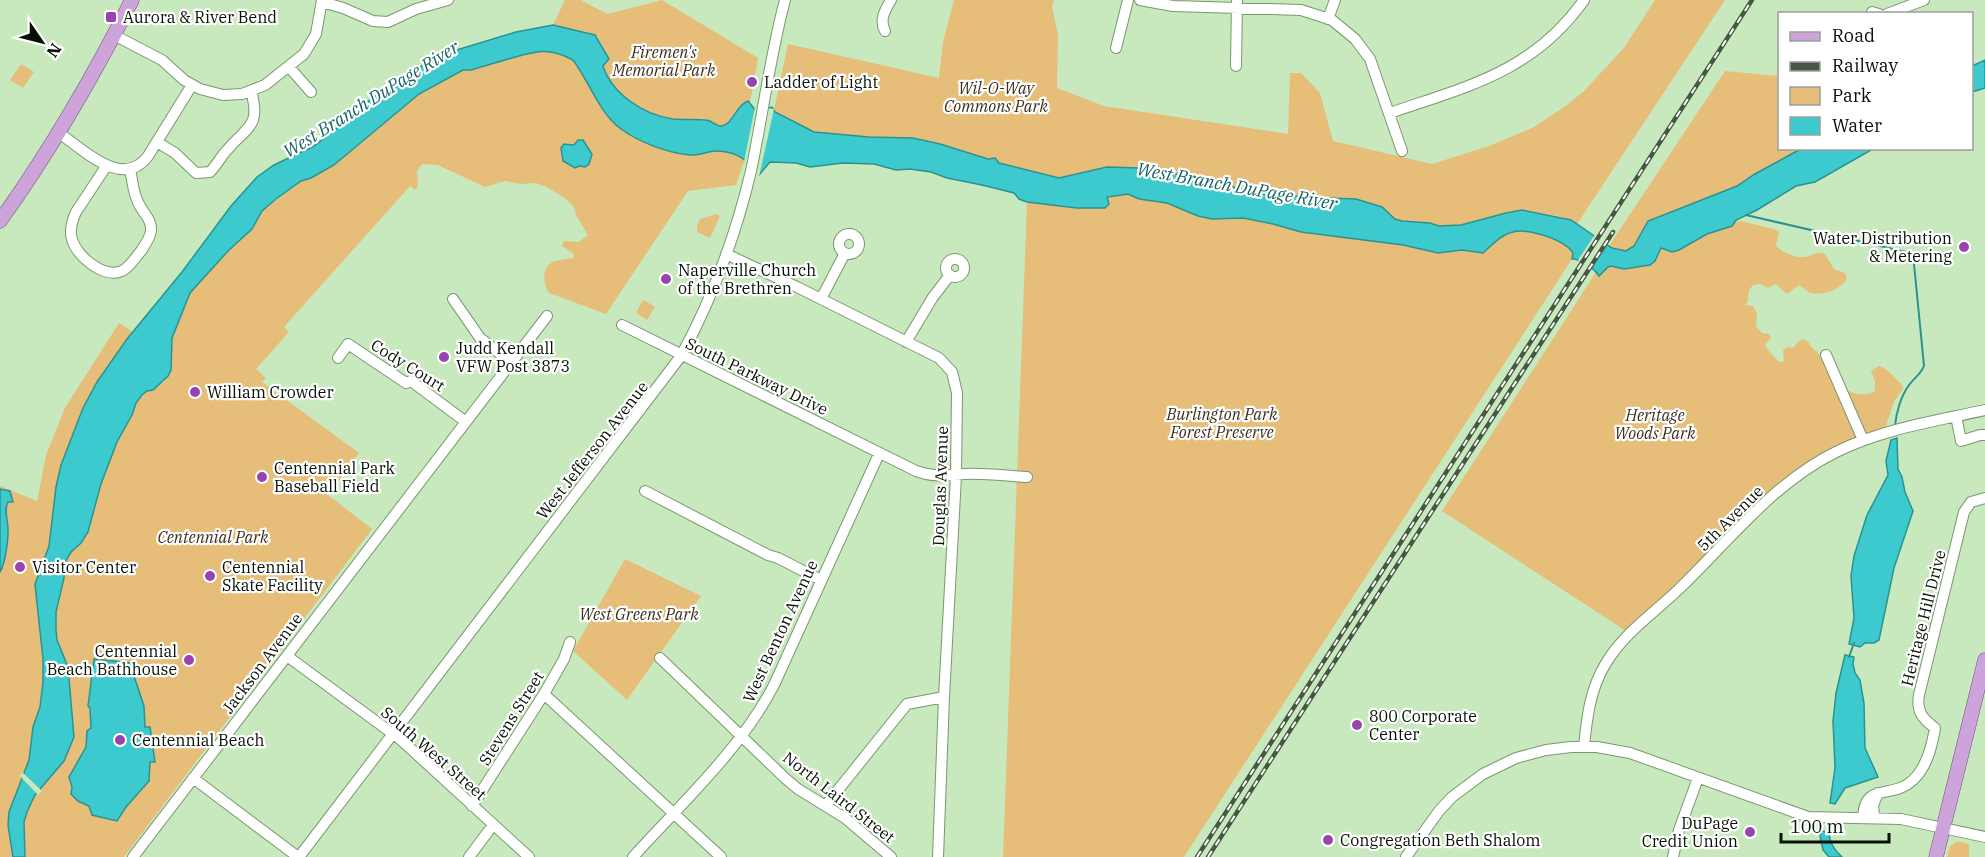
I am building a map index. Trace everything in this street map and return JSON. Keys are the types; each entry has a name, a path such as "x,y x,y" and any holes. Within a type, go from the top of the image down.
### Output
{"main road":[{"path":"0,221 59,134 132,0"},
{"path":"1936,857 1985,660"}],"street":[{"path":"114,35 162,60 200,89 222,95 242,94 272,81 304,54 319,26 322,1 379,22 388,22 416,9 448,0"},
{"name":"West Jefferson Avenue","path":"298,857 681,356 702,313 726,254 750,174 785,0"},
{"path":"885,31 882,19 891,0"},
{"path":"1116,48 1128,0"},
{"path":"1140,0 1173,6 1237,4 1302,10 1328,19 1343,28 1361,46 1372,65 1402,151"},
{"path":"1328,19 1335,0"},
{"path":"1390,113 1504,72 1547,42 1584,0"},
{"path":"1892,12 1924,0"},
{"path":"1236,66 1237,4"},
{"path":"289,67 311,92"},
{"path":"59,134 115,170 130,170 144,162 192,85"},
{"path":"157,142 175,153 196,173 210,172 228,148 251,126 255,110 251,91"},
{"path":"107,165 76,212 70,228 72,240 79,253 104,271 119,272 130,266 151,232 150,221 135,196 130,170"},
{"path":"821,299 845,253"},
{"name":"Douglas Avenue","path":"726,254 821,299 942,361 955,379 957,393 956,476 938,857"},
{"path":"906,342 933,297 950,275"},
{"path":"453,299 480,338 512,362"},
{"name":"Jackson Avenue","path":"133,857 547,316"},
{"name":"South Parkway Drive","path":"622,325 879,453 929,475 1027,477"},
{"name":"Cody Court","path":"338,358 348,344 406,383 411,381 466,422"},
{"path":"1826,355 1863,440"},
{"name":"5th Avenue","path":"1584,746 1595,683 1606,662 1622,642 1781,489 1823,459 1863,440 1985,410"},
{"path":"1956,416 1961,441 1985,435"},
{"name":"West Benton Avenue","path":"633,857 742,737 758,714 879,453"},
{"path":"645,491 821,580"},
{"name":"Heritage Hill Drive","path":"1868,818 1866,799 1909,784 1919,774 1927,760 1935,728 1923,718 1917,703 1964,513 1971,502 1985,498"},
{"name":"Stevens Street","path":"472,806 544,694 570,642"},
{"name":"South West Street","path":"287,656 393,734 529,857"},
{"name":"North Laird Street","path":"660,658 792,784 845,818 891,857"},
{"path":"544,694 721,857"},
{"path":"826,805 907,704 944,698"},
{"path":"1406,857 1439,811 1466,785 1499,764 1531,753 1584,746 1630,753 1798,814 1818,818 1901,819 1985,837"},
{"path":"193,778 298,857"},
{"path":"1673,857 1679,830 1698,778"},
{"path":"469,857 493,825"}],"green space":[{"name":"Firemen's Memorial Park","path":"565,0 581,0 607,14 662,0 758,58 750,103 747,101 739,107 728,122 721,126 709,120 664,117 642,108 614,86 603,66 609,59 597,37 582,31 553,25"},
{"name":"Wil-O-Way Commons Park","path":"954,0 1054,0 1052,7 1058,35 1057,88 1104,106 1288,134 1290,73 1301,73 1320,93 1333,141 1432,164 1489,146 1534,127 1567,105 1584,91 1624,48 1655,0 1725,0 1577,224 1558,216 1522,210 1461,225 1439,226 1395,219 1382,207 1356,199 1256,193 1196,177 1138,168 1107,167 1059,178 999,163 995,158 988,159 913,138 814,132 804,129 774,110 788,44 939,78 943,42"},
{"name":"Centennial Park","path":"541,50 564,55 573,60 605,110 624,130 638,138 682,154 697,155 721,151 745,158 736,185 688,191 606,314 549,293 545,285 544,276 549,265 555,261 573,258 574,254 562,246 564,241 579,242 588,235 574,207 566,199 536,183 521,184 505,181 485,187 438,165 422,164 417,171 418,186 415,190 410,186 284,327 289,332 256,369 266,378 262,382 359,453 328,495 372,529 124,857 25,857 24,822 27,812 35,795 64,761 74,737 68,667 57,640 56,630 56,612 64,578 64,564 88,532 101,484 117,442 136,403 147,391 153,390 165,381 172,338 190,293 228,251 252,229 262,211 301,181 334,165 419,94 463,70 471,70 520,54","holes":["578,140 583,140 588,147 579,166 575,168 563,161 561,148 567,143 574,145"]},
{"path":"21,64 34,72 23,88 10,80"},
{"path":"1725,71 1778,76 1778,150 1802,150 1737,186 1648,221 1634,246 1626,251 1609,246"},
{"name":"Burlington Park Forest Preserve","path":"1128,194 1139,199 1167,203 1198,216 1212,219 1243,218 1301,232 1403,245 1438,253 1462,250 1483,253 1505,235 1520,231 1536,233 1554,240 1569,248 1573,253 1572,259 1184,857 1003,857 1027,202 1077,208 1108,201 1107,197"},
{"path":"716,214 720,216 710,238 697,232 700,219"},
{"name":"Heritage Woods Park","path":"1736,220 1779,232 1776,245 1788,254 1801,257 1825,254 1834,269 1845,273 1847,278 1832,291 1816,294 1799,285 1787,294 1776,284 1768,288 1760,284 1753,285 1749,290 1748,301 1745,305 1753,306 1757,314 1756,326 1762,333 1769,334 1771,338 1765,345 1779,362 1784,361 1783,351 1787,347 1793,348 1803,339 1809,342 1810,346 1827,361 1840,389 1862,394 1875,391 1875,381 1871,371 1879,366 1886,369 1902,385 1903,389 1894,402 1884,432 1805,469 1629,633 1442,511 1596,272 1611,266 1624,269 1650,265 1661,248 1672,252 1707,234 1732,226"},
{"path":"644,300 655,307 647,320 636,313"},
{"path":"119,323 133,332 107,366 90,394 61,465 49,546 35,584 43,659 40,707 33,727 29,760 9,812 8,825 13,857 0,857 0,486 37,501 46,455 65,408"},
{"name":"West Greens Park","path":"625,559 701,596 627,700 573,651"},
{"path":"1958,841 1969,844 1969,857 1947,857 1950,846"}],"water":[{"path":"553,25 595,35 609,59 603,66 614,86 630,102 662,117 708,120 722,126 726,125 740,107 748,101 756,111 772,107 775,112 814,132 913,138 988,159 995,158 999,163 1059,178 1107,167 1138,168 1196,177 1256,193 1356,199 1382,207 1395,219 1439,226 1461,225 1522,210 1571,220 1612,248 1626,251 1634,246 1648,221 1737,186 1799,150 1871,150 1815,182 1796,186 1736,220 1732,226 1707,234 1679,250 1672,252 1661,248 1655,261 1650,265 1624,269 1611,266 1599,276 1587,264 1572,259 1573,253 1569,248 1537,233 1520,231 1509,233 1483,253 1462,250 1438,253 1403,245 1301,232 1243,218 1212,219 1198,216 1167,203 1139,199 1128,194 1107,197 1109,204 1105,208 1077,208 1027,202 1019,199 1014,193 947,178 931,172 896,170 874,164 843,163 810,167 796,163 770,162 759,175 746,161 731,153 715,151 694,155 681,154 654,146 628,134 613,122 600,106 573,60 556,53 533,53 471,70 463,70 419,94 334,165 301,181 276,199 262,211 252,229 228,251 190,293 172,338 171,370 168,376 153,390 142,395 136,403 117,442 101,484 88,532 64,564 64,578 56,612 56,630 57,640 68,667 74,737 64,761 35,795 27,812 24,822 25,857 13,857 8,825 9,812 29,760 33,727 40,707 43,682 43,659 35,584 49,546 61,465 83,408 97,382 127,339 182,272 231,206 257,177 274,165 314,146 341,125 359,107 437,56 516,32"},
{"path":"1985,60 1985,88 1973,92 1973,66"},
{"path":"578,140 583,140 592,154 589,164 575,168 563,161 561,148 564,144 574,145"},
{"path":"1897,438 1898,469 1913,511 1894,568 1879,640 1874,643 1865,643 1860,647 1849,644 1854,618 1851,576 1854,556 1867,515 1888,475 1886,461 1891,440"},
{"path":"0,489 10,491 13,502 8,502 7,505 7,541 0,572"},
{"path":"1845,655 1854,657 1853,664 1860,680 1864,703 1865,748 1878,777 1845,788 1835,804 1830,803 1835,768 1833,721 1836,693"},
{"name":"Centennial Beach","path":"94,659 131,663 144,706 145,727 150,727 155,762 150,762 149,781 117,821 92,815 89,806 78,801 71,794 72,787 69,777 86,747 87,731 91,728 88,706"},
{"path":"1822,831 1829,832 1832,846 1842,857 1829,857 1823,850 1820,836"}],"pier":[{"path":"755,107 774,109 759,177 749,171 744,162"},
{"path":"1596,233 1607,241 1590,268 1578,260"},
{"path":"22,772 42,791 38,795 20,776"}],"waterway":[{"path":"1746,215 1906,252 1914,264 1924,366 1904,394 1895,426"},
{"path":"1849,657 1854,643"}],"railway":[{"path":"1197,857 1752,0"},
{"path":"1208,857 1613,232"}],"place":[{"name":"Aurora & River Bend","path":"111,17"},
{"name":"Ladder of Light","path":"752,82"},
{"name":"Water Distribution & Metering","path":"1964,247"},
{"name":"Naperville Church of the Brethren","path":"666,279"},
{"name":"Judd Kendall VFW Post 3873","path":"444,357"},
{"name":"William Crowder","path":"195,392"},
{"name":"Centennial Park Baseball Field","path":"262,477"},
{"name":"Visitor Center","path":"20,567"},
{"name":"Centennial Skate Facility","path":"210,576"},
{"name":"Centennial Beach Bathhouse","path":"189,660"},
{"name":"800 Corporate Center","path":"1357,725"},
{"name":"Centennial Beach","path":"120,740"},
{"name":"DuPage Credit Union","path":"1750,832"},
{"name":"Congregation Beth Shalom","path":"1328,840"}],"water label":[{"name":"West Branch DuPage River","path":"371,99"},
{"name":"West Branch DuPage River","path":"1237,186"}]}
